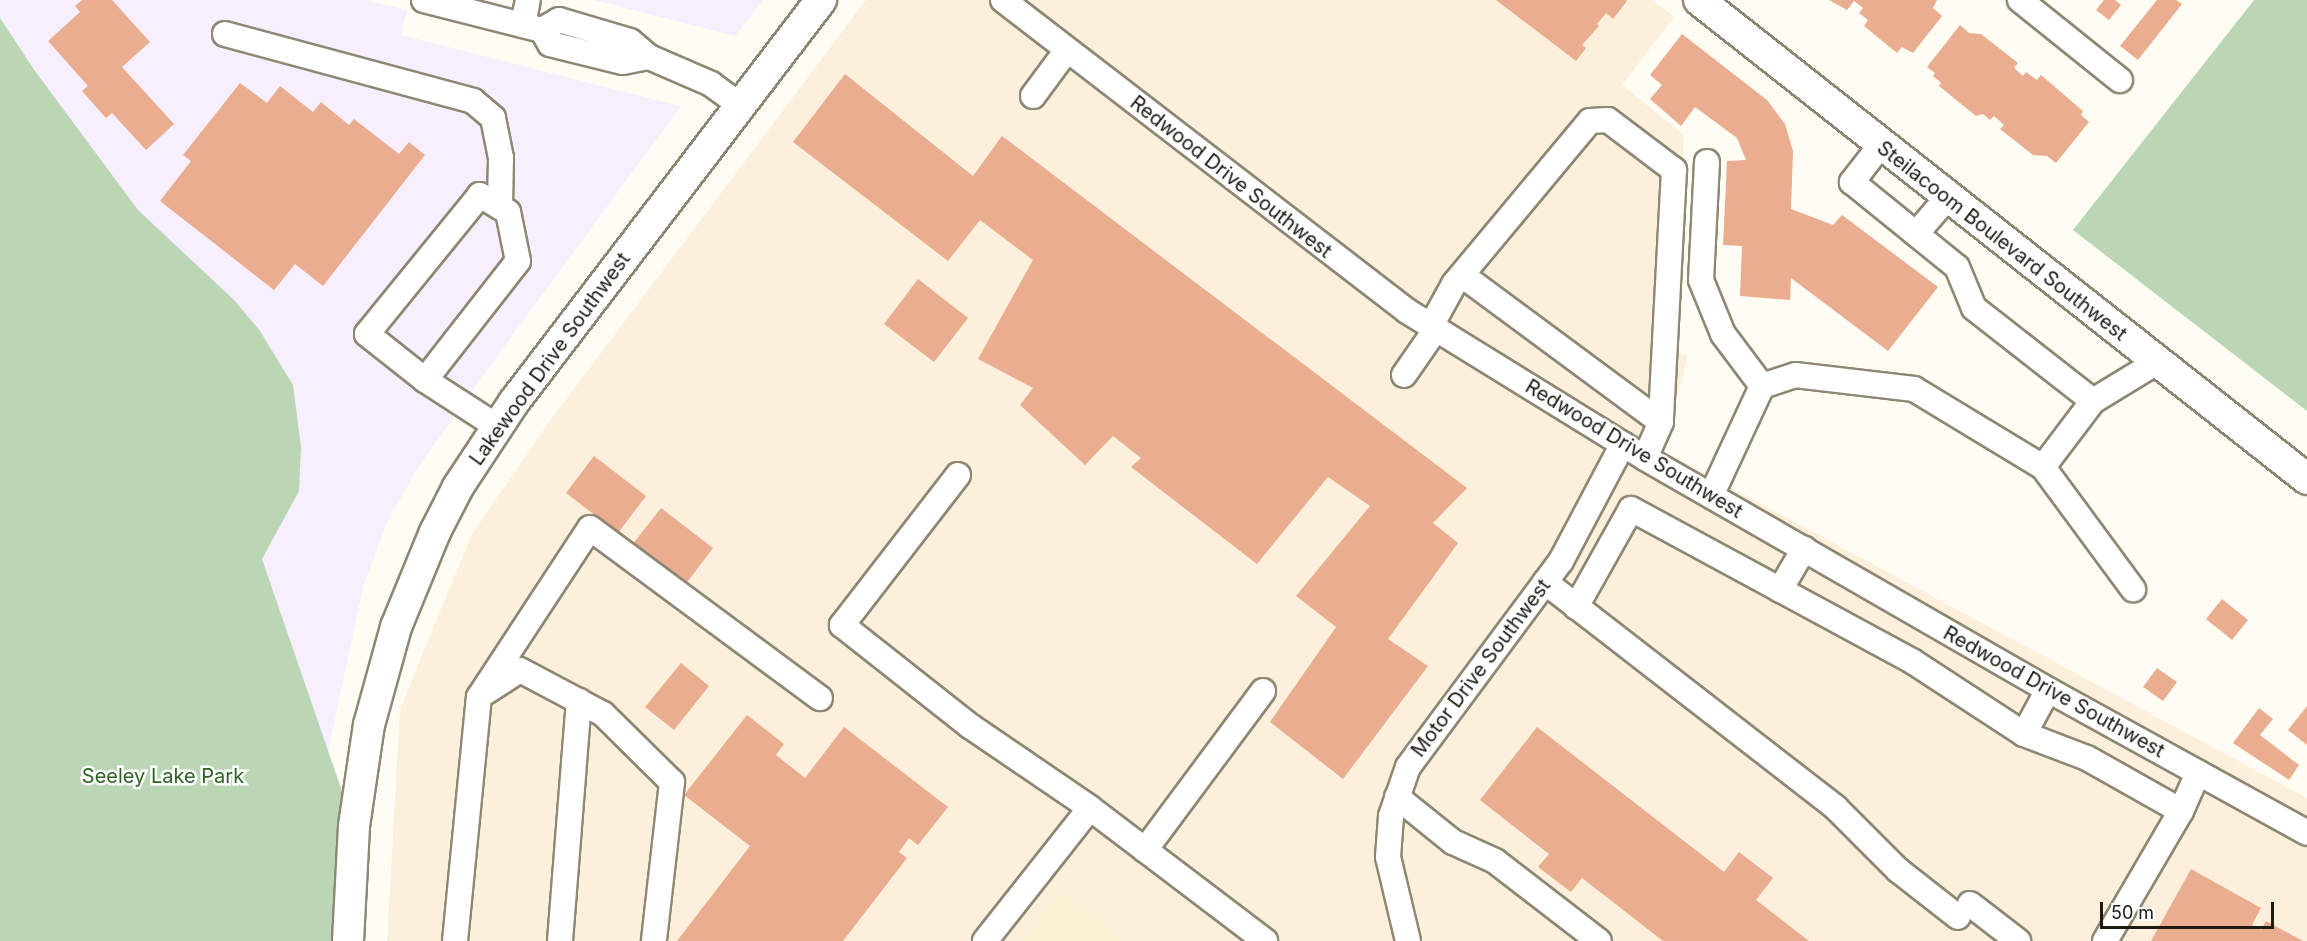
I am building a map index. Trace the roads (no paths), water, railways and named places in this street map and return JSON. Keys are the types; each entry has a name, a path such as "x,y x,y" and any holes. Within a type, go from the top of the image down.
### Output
{"main road":[{"name":"Lakewood Drive Southwest","path":"348,941 360,775 381,675 399,617 435,532 496,426 821,0"},
{"name":"Steilacoom Boulevard Southwest","path":"1702,1 1880,146 2307,479"}],"street":[{"path":"424,0 532,27 559,20 630,41 650,57 711,84 740,105"},
{"path":"528,0 532,27"},
{"name":"Redwood Drive Southwest","path":"1003,0 1329,253 1433,327 1645,458 2048,690 2307,833"},
{"path":"2020,0 2120,80"},
{"path":"225,34 473,100 493,118 501,158 500,207"},
{"path":"1034,96 1067,50"},
{"path":"1404,375 1462,275 1590,121 1608,120 1674,170 1661,422 1645,458"},
{"path":"1880,146 1852,182 1957,267 1974,308 2093,401"},
{"path":"1707,162 1701,280 1723,334 1762,386"},
{"path":"425,380 518,261 508,212 480,195 367,334 425,380 496,426"},
{"path":"1916,234 1947,198"},
{"path":"1462,275 1661,422"},
{"path":"2043,467 2093,401 2157,362"},
{"path":"1711,495 1762,386 1795,375 1914,389 2043,467 2133,589"},
{"name":"Motor Drive Southwest","path":"1407,941 1388,857 1391,816 1408,767 1427,738 1561,561 1623,444"},
{"path":"958,476 842,626 970,726 1090,808 1265,941"},
{"path":"1576,607 1631,509 1912,661 2024,734 2087,758 2181,811"},
{"path":"455,941 479,697 590,528 820,698"},
{"path":"1780,590 1804,549"},
{"path":"1545,582 1836,808 1898,870 2018,941"},
{"path":"479,697 520,670 603,714 672,782 654,941"},
{"path":"2024,734 2048,690"},
{"path":"1145,850 1263,691"},
{"path":"560,941 579,701"},
{"path":"2105,941 2181,811 2199,773"},
{"path":"1397,797 1454,842 1496,861 1599,941"},
{"path":"985,941 1090,808"}],"park label":[{"name":"Seeley Lake Park","path":"163,776"}]}
